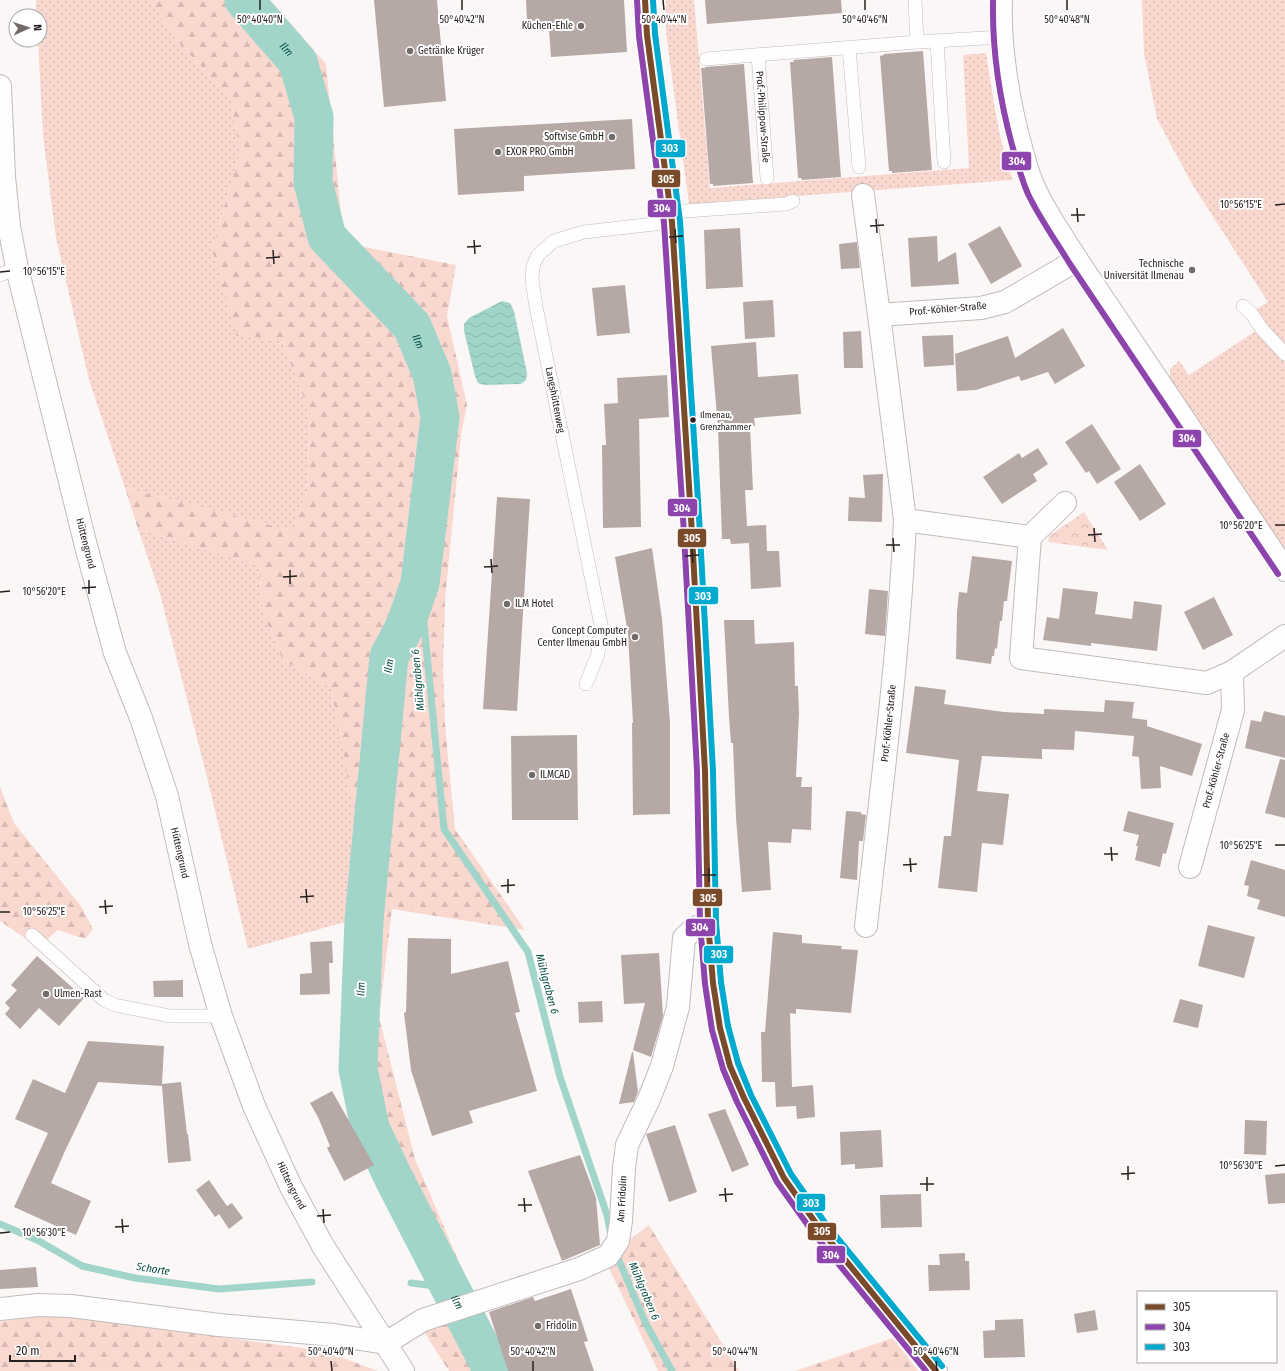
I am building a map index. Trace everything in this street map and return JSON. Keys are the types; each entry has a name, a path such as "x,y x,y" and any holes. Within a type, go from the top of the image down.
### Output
{"street":[{"path":"645,0 647,35 672,217 692,517 706,771 708,922 713,983 720,1028 730,1066 744,1098 784,1178 820,1229 936,1371"},
{"path":"1001,0 1002,37 1011,104 1030,180 1076,260 1285,570"},
{"name":"Hüttengrund","path":"0,86 4,177 9,226 9,272 115,653 141,718 167,796 200,944 221,1016 254,1106 291,1186 323,1246 403,1371"},
{"name":"Prof.-Köhler-Straße","path":"863,195 905,520 896,660 866,926"},
{"name":"Prof.-Köhler-Straße","path":"879,315 981,308 1005,302 1076,260"},
{"path":"1065,503 1030,537 1021,658 1207,683 1232,672 1285,636"},
{"path":"905,520 1030,537"},
{"name":"Prof.-Köhler-Straße","path":"1190,867 1233,710 1232,672"},
{"name":"Am Fridolin","path":"386,1343 423,1320 579,1269 613,1248 620,1221 627,1145 649,1099 662,1066 678,1007 684,938 695,928 708,922"},
{"path":"0,1309 38,1304 71,1306 219,1325 334,1335 386,1343"}],"lane":[{"path":"915,0 917,42"},
{"path":"706,59 917,42 1002,37"},
{"path":"937,41 944,162"},
{"path":"850,48 859,167"},
{"name":"Prof.-Philippow-Straße","path":"758,55 767,178"},
{"name":"Langshüttenweg","path":"586,684 598,654 600,625 536,307 532,280 534,266 538,255 554,241 584,232 672,217 786,204 793,201"},
{"path":"1243,306 1251,313 1262,329 1285,354"},
{"path":"32,935 104,1000 115,1005 170,1016 221,1016"}],"green space":[{"path":"36,0 150,0 176,40 230,96 240,153 212,248 282,341 310,414 307,491 291,530 125,488 89,380 56,238 43,136 38,48 48,48 48,8 36,8"},
{"path":"150,0 270,0 326,64 344,243 456,265 447,316 467,405 461,435 445,600 443,667 445,725 455,829 525,930 392,909 379,1017 415,1159 474,1297 438,1301 360,1119 350,1083 351,990 362,826 354,818 343,747 331,688 283,660 263,614 259,566 138,529 125,488 291,530 307,491 310,414 282,341 237,336 212,248 240,153 230,96 176,40"},
{"path":"666,0 694,0 710,188 969,168 963,55 986,53 1003,149 1013,180 689,204 666,33"},
{"path":"1142,0 1285,0 1285,552 1170,380 1170,369 1179,361 1189,375 1257,330 1247,315 1268,302 1192,184 1157,119 1144,53"},
{"path":"1084,512 1108,550 1048,542 1049,536"},
{"path":"138,529 259,566 263,614 283,660 331,688 343,747 362,826 356,919 248,949 207,777 160,594"},
{"path":"0,787 14,823 81,906 93,929 85,939 58,930 38,947 0,921"},
{"path":"649,1225 739,1371 658,1371 609,1268 628,1241"},
{"path":"475,1312 484,1371 449,1371 424,1332"},
{"path":"50,1314 324,1351 378,1371 0,1371 0,1322"},
{"path":"893,1338 918,1371 795,1371"}],"water":[{"path":"502,301 510,303 514,311 527,373 526,380 521,384 484,385 478,383 475,376 464,331 464,324 469,318"}],"building":[{"name":"Getränke Krüger","path":"374,0 437,0 446,101 384,107"},
{"name":"Küchen-Ehle","path":"526,0 624,0 627,52 551,57 549,30 537,31 537,21 527,22"},
{"path":"705,0 841,0 842,13 707,24"},
{"path":"923,51 932,170 892,173 892,171 889,171 880,56 884,54"},
{"path":"832,57 841,177 802,180 801,178 798,178 790,62 794,62 793,60"},
{"path":"744,64 753,183 713,186 713,184 710,184 701,68"},
{"path":"632,119 635,169 524,176 524,191 458,195 454,129"},
{"path":"1000,226 1022,266 991,284 968,244"},
{"path":"740,228 743,287 706,289 704,230"},
{"path":"937,236 938,262 956,252 959,284 911,287 908,238"},
{"path":"857,242 860,268 841,269 839,244"},
{"path":"625,285 630,333 597,336 592,288"},
{"path":"773,300 775,337 745,339 743,302"},
{"path":"1063,328 1085,366 1055,384 1048,372 1021,381 1019,376 976,390 957,391 955,354 1008,336 1015,358"},
{"path":"861,331 863,368 844,368 843,332"},
{"path":"953,335 954,365 924,367 922,336"},
{"path":"756,342 758,377 798,374 801,414 754,418 755,426 750,426 753,490 745,490 747,526 766,525 767,551 779,551 781,587 751,589 749,543 731,544 730,539 722,539 718,428 711,346"},
{"path":"667,375 669,417 639,419 641,527 603,528 602,445 606,445 604,404 618,403 617,378"},
{"path":"1092,424 1121,469 1097,484 1089,471 1086,473 1065,442"},
{"path":"1038,448 1048,464 1033,474 1037,481 1002,504 983,477 1019,453 1022,458"},
{"path":"1140,464 1166,504 1140,521 1114,482"},
{"path":"883,474 882,522 848,521 849,497 865,498 863,475"},
{"name":"ILM Hotel","path":"497,497 530,499 517,711 483,709"},
{"path":"652,548 662,619 670,723 670,814 633,815 633,723 628,634 615,557"},
{"path":"972,556 1012,561 1007,601 1004,601 997,649 995,648 991,664 956,659 959,592 967,593"},
{"path":"1063,588 1098,592 1095,614 1132,619 1134,601 1162,605 1157,651 1091,643 1091,646 1043,640 1047,617 1059,619"},
{"path":"869,589 888,591 885,636 865,634"},
{"path":"1214,597 1233,635 1203,650 1184,612"},
{"path":"724,620 754,620 755,644 794,642 795,686 798,686 799,714 796,777 802,777 801,787 812,787 811,830 792,829 791,843 768,842 771,890 742,892 736,818 733,743 731,743 729,717"},
{"path":"915,686 946,690 944,704 1004,712 1044,714 1044,709 1104,712 1105,700 1134,702 1132,718 1147,720 1147,726 1202,744 1192,776 1160,766 1161,788 1141,789 1139,757 1132,756 1134,736 1075,731 1074,750 1042,749 1042,759 982,756 977,791 1009,794 1003,845 982,843 977,892 938,888 944,836 951,836 959,760 906,753"},
{"path":"1264,711 1285,716 1285,758 1245,748 1251,720 1261,722"},
{"path":"577,735 578,820 512,820 511,736"},
{"path":"1280,759 1285,760 1285,818 1265,813"},
{"path":"846,811 861,812 861,814 866,815 863,841 859,841 857,880 840,878"},
{"path":"1128,811 1174,823 1166,854 1163,853 1160,867 1135,860 1138,846 1136,846 1139,835 1123,831"},
{"path":"1251,860 1285,870 1285,917 1257,909 1260,900 1247,896 1249,886 1244,885"},
{"path":"1208,925 1255,937 1244,978 1198,966"},
{"path":"773,932 802,935 802,943 842,946 841,949 858,950 851,1013 796,1009 796,1014 790,1013 792,1087 813,1085 815,1117 797,1119 796,1106 776,1107 775,1082 762,1082 761,1032 765,1032"},
{"path":"408,938 451,939 451,974 508,961 520,1012 515,1013 537,1091 469,1111 473,1123 432,1136 411,1070 404,1013 406,1012"},
{"path":"332,941 333,963 329,963 330,994 300,995 300,974 312,973 310,942"},
{"path":"659,953 663,1016 651,1057 633,1050 645,1003 624,1004 621,955"},
{"name":"Ulmen-Rast","path":"37,956 84,998 59,1026 39,1008 20,1029 5,1014 10,1008 5,1003 17,990 11,985"},
{"path":"183,980 183,997 154,997 153,981"},
{"path":"1180,999 1203,1005 1198,1028 1173,1022"},
{"path":"602,1001 603,1022 579,1023 578,1002"},
{"path":"88,1041 164,1046 162,1084 181,1082 191,1161 168,1163 162,1086 98,1082 51,1183 91,1201 76,1235 14,1207 48,1133 15,1119 33,1079 65,1093"},
{"path":"632,1052 638,1092 634,1102 619,1104"},
{"path":"332,1091 374,1165 344,1181 327,1148 330,1146 318,1117 310,1103"},
{"path":"725,1109 749,1165 732,1172 708,1114"},
{"path":"1245,1120 1267,1121 1266,1155 1244,1154"},
{"path":"675,1125 697,1192 669,1202 646,1134"},
{"path":"881,1130 883,1167 855,1169 855,1164 841,1165 840,1132"},
{"path":"580,1155 596,1198 600,1245 562,1261 528,1171"},
{"path":"1285,1173 1285,1203 1268,1204 1265,1175"},
{"path":"209,1180 227,1206 232,1203 243,1218 229,1229 219,1214 215,1217 196,1190"},
{"path":"921,1194 922,1227 881,1228 880,1195"},
{"path":"965,1253 965,1261 969,1261 970,1290 929,1291 928,1265 940,1265 939,1254"},
{"path":"36,1267 38,1287 0,1289 0,1270"},
{"name":"Fridolin","path":"571,1289 588,1341 584,1342 594,1371 508,1371 489,1312 533,1297 535,1301"},
{"path":"1095,1310 1098,1330 1077,1333 1074,1314"},
{"path":"1023,1319 1025,1357 984,1358 983,1331 995,1330 995,1320"}],"waterway":[{"name":"Ilm","path":"244,0 298,62 314,117 313,182 327,237 412,326 432,374 440,417 420,583 406,624 389,657 364,920 358,1069 370,1128 394,1179 493,1371"},
{"name":"Mühlgraben 6","path":"420,583 444,829 528,952 560,1077 607,1215 611,1235"},
{"name":"Schorte","path":"0,1224 39,1241 82,1266 135,1278 219,1289 312,1282"},
{"name":"Mühlgraben 6","path":"615,1251 646,1324 672,1371"},
{"name":"Schorte","path":"411,1283 451,1288"}],"transit line":[{"name":"304","path":"637,0 639,36 664,223 683,517 697,771 700,923 705,984 712,1030 723,1069 737,1102 777,1182 814,1234 926,1371"},
{"name":"305","path":"645,0 647,35 672,222 691,517 705,771 708,922 713,983 720,1028 730,1066 744,1098 784,1178 820,1229 936,1371"},
{"name":"303","path":"653,0 655,34 680,221 699,516 713,771 716,922 721,982 728,1026 738,1063 751,1095 791,1174 826,1224 942,1366"},
{"name":"304","path":"993,0 995,55 1003,109 1021,176 1028,194 1070,264 1278,574"}],"place":[{"name":"Küchen-Ehle","path":"581,26"},
{"name":"Getränke Krüger","path":"410,51"},
{"name":"Softvise GmbH","path":"612,137"},
{"name":"EXOR PRO GmbH","path":"498,152"},
{"name":"Technische Universität Ilmenau","path":"1192,270"},
{"name":"Ilmenau, Grenzhammer","path":"693,420"},
{"name":"ILM Hotel","path":"507,604"},
{"name":"Concept Computer Center Ilmenau GmbH","path":"635,637"},
{"name":"ILMCAD","path":"532,775"},
{"name":"Ulmen-Rast","path":"46,994"},
{"name":"Fridolin","path":"538,1326"}]}
